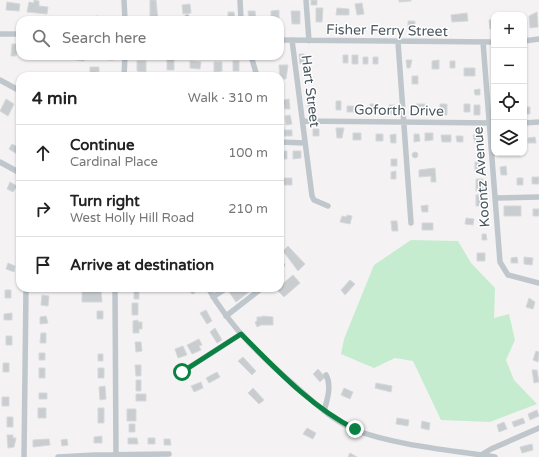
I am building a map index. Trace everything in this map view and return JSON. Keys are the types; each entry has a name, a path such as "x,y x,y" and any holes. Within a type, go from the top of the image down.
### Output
{"street":[{"path":"124,0 125,16"},
{"path":"240,0 241,16"},
{"path":"306,0 309,41"},
{"path":"0,34 16,34"},
{"name":"Fisher Ferry Street","path":"284,40 491,42"},
{"name":"Hart Street","path":"292,40 312,196 314,200 328,206"},
{"path":"527,41 539,40"},
{"path":"398,42 411,223"},
{"name":"Koontz Avenue","path":"483,42 492,120"},
{"path":"124,60 124,72"},
{"path":"252,60 256,72"},
{"path":"0,80 16,89"},
{"name":"Goforth Drive","path":"303,121 491,123"},
{"path":"527,123 539,122"},
{"path":"284,142 305,143"},
{"name":"Koontz Avenue","path":"493,156 499,256 503,269 508,275 539,283"},
{"path":"0,162 16,171"},
{"path":"495,198 539,198"},
{"path":"24,457 26,292"},
{"path":"113,455 115,292"},
{"path":"210,292 226,316 241,334 285,378 337,421 376,436 495,457"},
{"path":"213,298 221,292"},
{"path":"226,316 257,292"},
{"path":"182,372 241,334"},
{"path":"324,411 328,399 328,378 326,375"},
{"path":"481,455 491,449 539,428"},
{"path":"58,457 169,454"}],"green space":[{"path":"411,240 458,241 471,263 495,288 494,318 509,314 515,340 506,360 514,380 537,404 490,422 441,420 413,361 395,358 374,368 341,354 344,339 374,265"}],"building":[{"path":"34,0 39,1 39,6 48,7 47,14 27,12 29,2 34,3"},
{"path":"150,0 156,0 158,16 150,16"},
{"path":"311,0 317,0 317,5 311,5"},
{"path":"399,0 411,0 411,1 399,2"},
{"path":"7,2 20,4 19,11 6,10"},
{"path":"362,3 364,14 357,15 355,4"},
{"path":"190,4 191,13 183,14 182,5"},
{"path":"316,8 323,8 322,22 316,22"},
{"path":"337,8 349,9 349,15 336,15"},
{"path":"279,10 279,16 271,16 271,11"},
{"path":"248,11 255,11 256,16 249,16"},
{"path":"291,11 300,11 300,24 292,24"},
{"path":"228,12 234,12 234,16 228,16"},
{"path":"537,12 538,27 530,28 529,16"},
{"path":"467,13 468,21 452,22 451,15"},
{"path":"489,20 491,20 491,29"},
{"path":"408,21 415,21 415,30 408,30"},
{"path":"12,44 16,44 16,56 11,56"},
{"path":"299,54 304,54 304,63 300,64"},
{"path":"343,55 348,55 348,63 343,63"},
{"path":"352,55 358,55 358,64 352,64"},
{"path":"363,57 368,57 368,64 363,64"},
{"path":"373,57 378,57 378,64 373,64"},
{"path":"167,60 174,60 174,70 167,70"},
{"path":"406,60 412,60 410,68 407,68"},
{"path":"439,60 439,69 432,69 432,61"},
{"path":"137,61 146,61 146,72 137,71"},
{"path":"190,61 201,62 200,69 190,68"},
{"path":"233,61 239,61 239,71 233,71"},
{"path":"450,61 455,61 455,68 450,68"},
{"path":"214,62 222,62 222,71 214,72"},
{"path":"279,65 288,65 286,79 284,79 284,72 280,72"},
{"path":"90,67 99,67 99,72 90,72"},
{"path":"464,68 475,68 475,76 464,76"},
{"path":"412,76 418,76 418,84 412,84"},
{"path":"480,89 480,95 475,95 474,90"},
{"path":"6,99 14,104 8,116 0,111"},
{"path":"289,99 290,109 285,109 284,100"},
{"path":"336,101 341,101 341,110 336,110"},
{"path":"308,103 315,103 315,111 308,111"},
{"path":"370,104 379,104 379,110 370,110"},
{"path":"416,104 425,104 425,112 417,112"},
{"path":"440,104 447,104 447,115 440,115"},
{"path":"464,104 470,104 470,112 464,112"},
{"path":"358,105 364,105 364,114 358,114"},
{"path":"389,105 395,105 395,114 389,114"},
{"path":"474,105 480,105 480,115 474,115"},
{"path":"347,106 354,106 354,112 347,112"},
{"path":"527,107 530,107 530,114 527,114"},
{"path":"290,115 292,124 286,125 285,116"},
{"path":"336,128 344,128 342,138 337,138"},
{"path":"313,129 319,129 319,136 313,136"},
{"path":"284,130 292,130 292,136 284,136"},
{"path":"353,133 361,133 361,140 353,140"},
{"path":"425,133 433,133 433,140 425,141"},
{"path":"376,134 383,134 383,141 376,141"},
{"path":"396,134 396,143 391,143 390,135"},
{"path":"414,134 419,134 420,141 414,142"},
{"path":"441,135 451,135 451,142 442,142"},
{"path":"473,135 482,135 482,145 475,143"},
{"path":"456,136 463,136 463,142 457,142"},
{"path":"535,137 536,143 528,143 528,138"},
{"path":"12,144 16,146 16,153 9,149"},
{"path":"284,151 287,151 287,159 284,159"},
{"path":"293,151 301,151 301,158 293,159"},
{"path":"415,152 418,155 415,158 412,155"},
{"path":"391,159 397,159 397,166 391,166"},
{"path":"481,161 481,172 475,172 475,162"},
{"path":"506,166 507,175 501,175 500,167"},
{"path":"435,168 436,182 431,182 431,176 419,177 419,170"},
{"path":"396,171 396,179 391,179 391,172"},
{"path":"532,177 539,177 539,184 532,184"},
{"path":"284,178 292,178 292,185 284,185"},
{"path":"517,178 523,178 523,185 517,185"},
{"path":"476,179 483,179 483,192 476,191"},
{"path":"10,182 16,185 13,192 7,189"},
{"path":"482,194 482,206 476,206 476,195"},
{"path":"428,205 428,212 422,212 421,206"},
{"path":"504,206 521,206 521,216 504,216"},
{"path":"533,209 539,209 539,216 533,216"},
{"path":"347,215 352,216 350,224 340,222 342,216 346,217"},
{"path":"466,218 474,219 473,225 465,224"},
{"path":"391,221 397,221 398,231 392,231"},
{"path":"422,223 433,223 433,230 422,230"},
{"path":"482,234 486,234 487,240 482,240"},
{"path":"288,246 305,264 298,271 284,252 284,250"},
{"path":"477,253 485,253 485,261 477,261"},
{"path":"517,257 518,263 511,263 511,258"},
{"path":"524,257 533,258 532,265 524,264"},
{"path":"8,263 15,266 14,272 6,269"},
{"path":"293,275 300,283 284,297 279,292 284,292 284,283"},
{"path":"350,280 355,284 345,295 341,290"},
{"path":"5,290 11,290 11,298 5,298"},
{"path":"82,292 101,292 102,302 82,302"},
{"path":"134,292 139,292 139,299 134,299"},
{"path":"229,292 249,292 236,302"},
{"path":"42,295 49,296 48,306 41,305"},
{"path":"529,298 535,302 533,309 526,307"},
{"path":"132,303 138,303 138,315 132,315"},
{"path":"206,310 212,321 207,324 200,313"},
{"path":"97,311 103,311 103,319 97,319"},
{"path":"12,313 12,320 4,320 4,314"},
{"path":"46,316 48,323 40,324 40,317"},
{"path":"257,317 273,317 273,325 261,325 257,327 255,322 257,321"},
{"path":"138,320 138,322 142,322 142,329 139,329 139,333 133,333 133,321"},
{"path":"215,328 222,340 217,343 210,332"},
{"path":"41,333 46,333 46,343 40,343"},
{"path":"6,336 12,336 12,345 6,345"},
{"path":"199,339 202,345 199,346 201,350 192,354 187,345"},
{"path":"135,342 141,342 142,351 136,352"},
{"path":"183,346 187,355 178,358 175,349"},
{"path":"536,351 539,352 538,362 533,360"},
{"path":"39,353 45,353 45,360 39,360"},
{"path":"98,354 103,354 103,361 98,361"},
{"path":"243,357 256,371 252,375 238,361"},
{"path":"3,363 9,363 9,372 3,372"},
{"path":"135,365 141,365 141,376 136,376"},
{"path":"39,368 45,368 45,378 39,378"},
{"path":"98,368 104,368 104,378 98,378"},
{"path":"318,369 325,377 320,382 313,374"},
{"path":"532,370 537,370 539,382 534,383"},
{"path":"217,372 220,377 209,383 206,378"},
{"path":"136,380 141,380 141,391 136,391"},
{"path":"201,382 203,388 194,392 191,386"},
{"path":"376,383 392,386 391,392 375,388"},
{"path":"105,386 106,399 100,400 99,387"},
{"path":"253,388 264,400 259,404 248,393"},
{"path":"344,388 353,392 350,399 341,395"},
{"path":"39,393 47,393 47,399 39,399"},
{"path":"136,394 146,394 146,401 136,401"},
{"path":"2,397 9,397 9,406 2,406"},
{"path":"38,408 46,408 46,418 38,418"},
{"path":"98,408 104,408 104,423 98,423"},
{"path":"127,409 136,409 136,421 127,421"},
{"path":"537,410 539,416 530,420 528,414"},
{"path":"7,417 13,417 13,427 7,427"},
{"path":"397,418 409,420 408,426 396,424"},
{"path":"523,418 525,423 514,427 512,422"},
{"path":"422,421 430,423 429,430 421,428"},
{"path":"504,422 507,429 499,432 497,425"},
{"path":"129,424 135,424 135,432 129,432"},
{"path":"307,428 316,433 313,439 303,434"},
{"path":"7,435 13,435 13,438 16,438 14,447 8,448"},
{"path":"102,436 102,443 94,443 94,437"},
{"path":"128,438 137,438 138,444 128,444"},
{"path":"148,438 155,438 155,444 148,444"},
{"path":"49,439 50,445 33,447 33,440"},
{"path":"67,439 68,445 62,446 61,440"},
{"path":"164,439 170,439 171,445 164,445"},
{"path":"532,444 533,450 522,453 520,447"},
{"path":"350,453 357,457 348,457"}],"route":[{"path":"182,372 220,349 241,334 285,378 322,410 337,421 355,429"}]}
